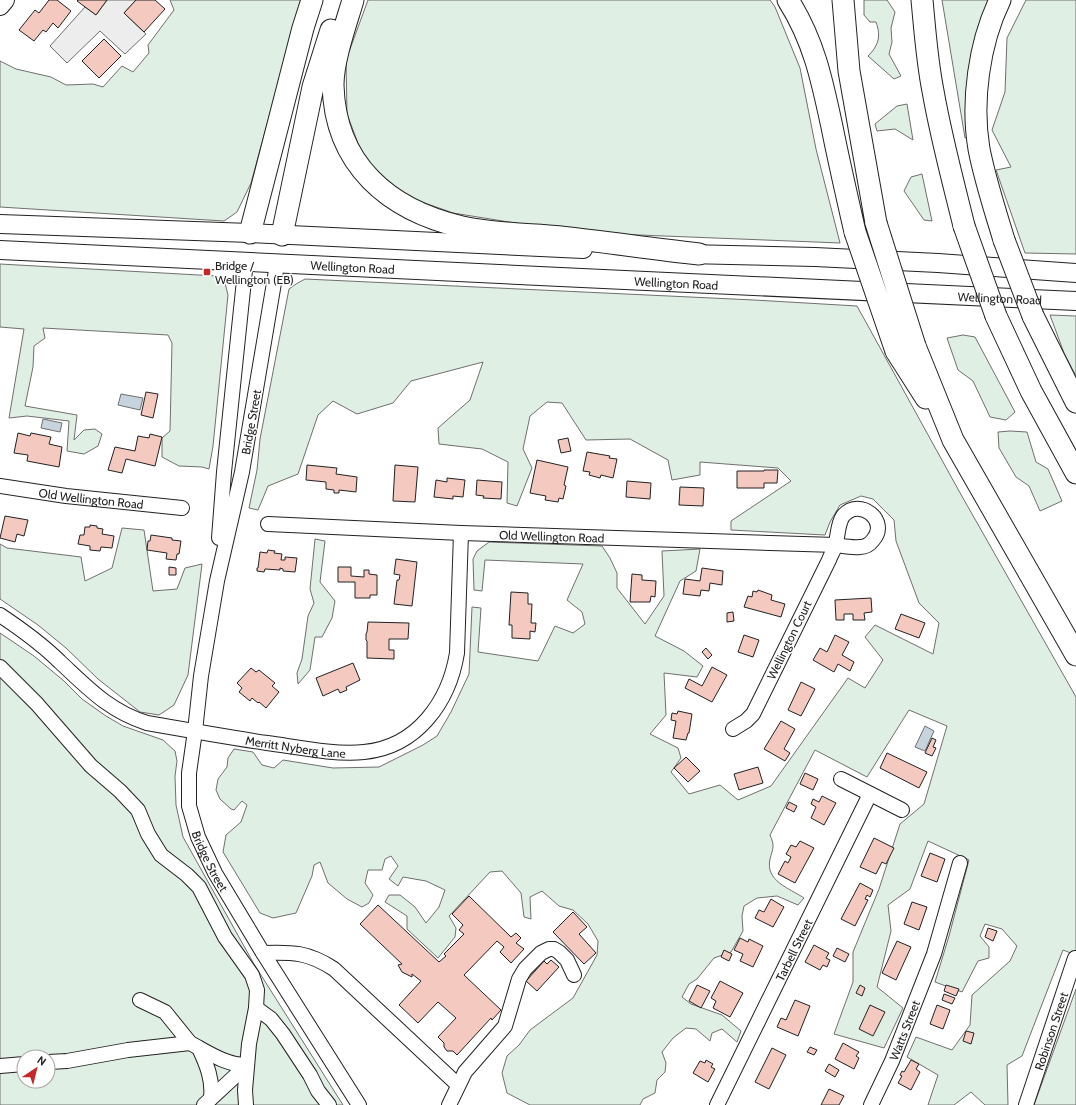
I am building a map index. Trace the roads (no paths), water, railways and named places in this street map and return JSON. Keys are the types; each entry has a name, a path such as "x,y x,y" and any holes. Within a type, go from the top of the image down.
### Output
{"highway":[{"path":"250,233 303,28 312,0"},
{"path":"282,235 313,87 334,19 345,0"},
{"path":"353,0 338,55 333,84 337,113 342,133 348,148 365,173 383,192 413,210 432,219 463,227 495,232 561,237 699,254"},
{"path":"788,0 805,31 816,59 824,87 855,232 905,348 953,440 1076,655"},
{"path":"843,0 849,71 876,223 905,348"},
{"path":"922,0 932,90 944,148 964,226 996,316 1031,391 1076,473"},
{"path":"1000,0 988,31 981,60 977,89 976,118 979,148 985,177 1004,240 1033,316 1076,402"}],"main road":[{"path":"0,6 5,0"},
{"path":"0,224 250,233 699,254 815,257 938,263 1076,273"},
{"name":"Bridge Street","path":"246,262 250,233"},
{"name":"Bridge Street","path":"277,262 282,235"},
{"path":"0,250 246,262 277,262"},
{"name":"Wellington Road","path":"277,262 794,289 1076,301"}],"street":[{"name":"Bridge Street","path":"217,581 224,472 246,262"},
{"name":"Bridge Street","path":"277,262 276,277 242,472 217,581 202,676 188,789 193,822 205,854 215,873 263,953 359,1105"},
{"name":"Old Wellington Road","path":"0,486 66,496 182,508"},
{"name":"Old Wellington Road","path":"268,524 461,533 836,545"},
{"name":"Merritt Nyberg Lane","path":"0,614 40,644 98,697 120,712 132,718 147,723 277,744 350,752 365,752 379,749 406,738 418,728 437,707 445,695 454,668 457,653 461,533"},
{"name":"Wellington Court","path":"733,729 746,721 753,714 836,545"},
{"path":"0,667 37,704 91,766 120,791 138,810 148,834 160,855 187,875 199,887 225,937 252,974 256,990 256,1008 249,1044 245,1090 246,1105"},
{"path":"841,779 902,810"},
{"name":"Tarbell Street","path":"717,1105 870,794"},
{"name":"Watts Street","path":"871,1105 892,1061 934,954 960,863"},
{"path":"449,1105 458,1085 472,1063 505,1026 520,979 525,969 541,952 554,949 559,952 568,960 574,975"},
{"path":"263,953 298,953 310,956 334,969 349,981 458,1085"},
{"name":"Robinson Street","path":"1026,1105 1075,958"},
{"path":"140,1000 165,1012 195,1046 208,1068 213,1087 208,1102"},
{"path":"256,1008 271,1019 283,1034 310,1075 318,1091 329,1105"},
{"path":"56,1062 128,1050 195,1046 230,1063 236,1065 247,1065"},
{"path":"0,1066 16,1065"},
{"path":"208,1102 247,1065"}],"place":[{"name":"Bridge / Wellington (EB)","path":"207,272"}]}
